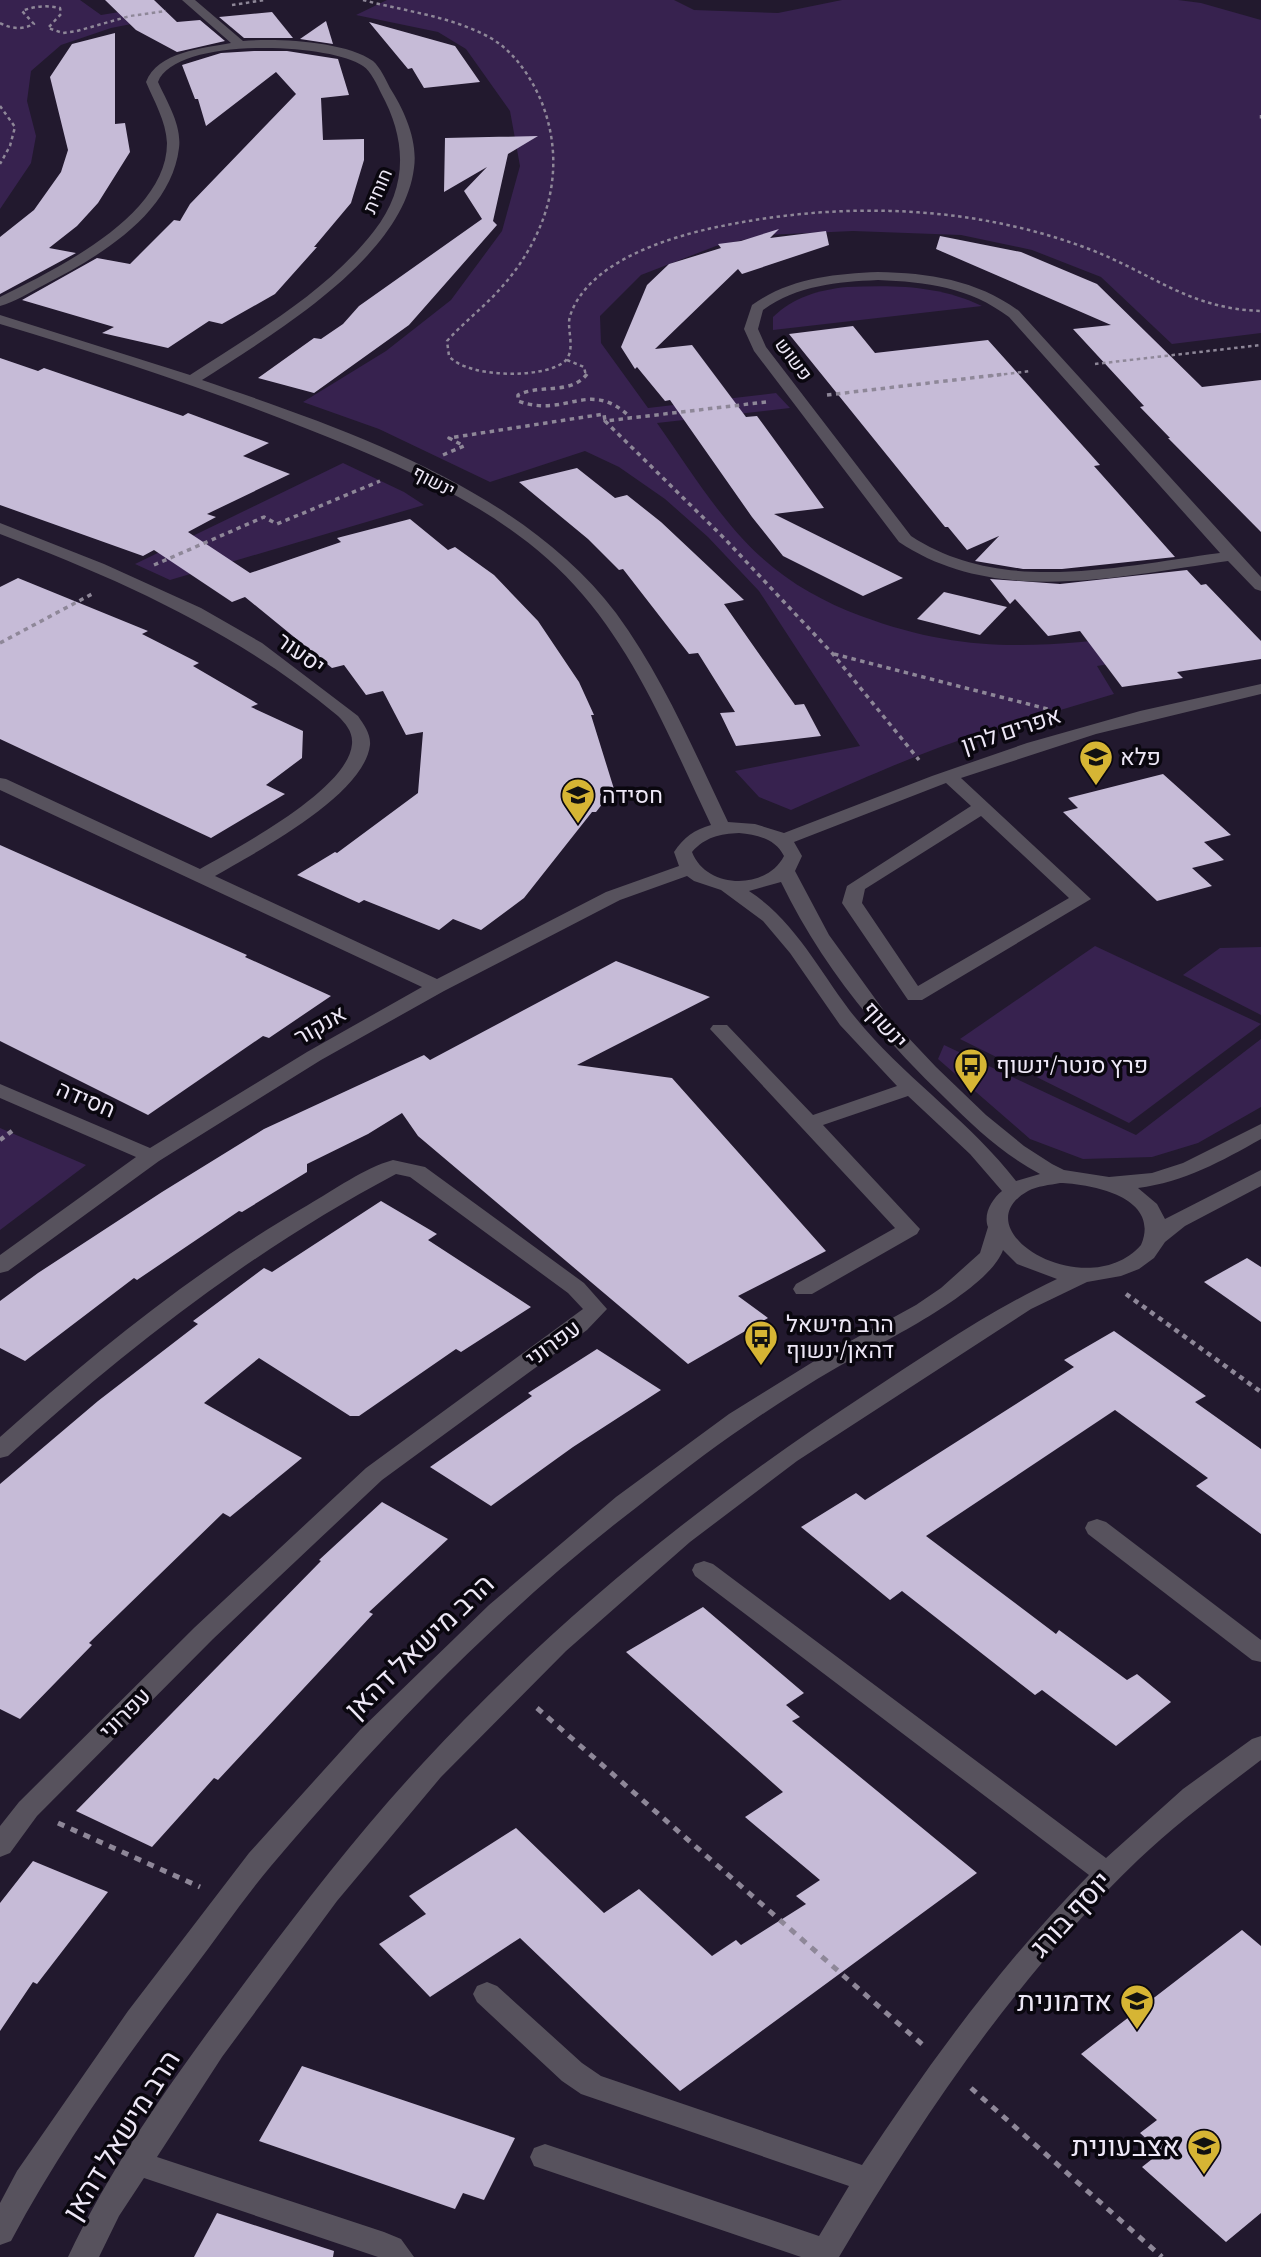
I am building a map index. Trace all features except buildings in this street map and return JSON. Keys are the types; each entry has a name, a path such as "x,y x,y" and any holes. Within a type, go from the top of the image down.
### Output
{"street":[{"path":"192,3 240,45"},
{"name":"חוחית","path":"0,302 76,263 103,244 134,217 160,186 170,165 172,130 152,82 154,74 165,65 181,58 240,45 281,43 351,56 369,64 402,125 408,168 394,209 381,230 336,279 296,310 192,380"},
{"name":"פשוש","path":"1233,556 1047,578 976,570 920,549 905,539 753,339 751,329 757,308 769,298 799,285 856,277 925,278 963,285 984,293 1014,314 1261,586"},
{"name":"ינשוף","path":"0,319 192,380 355,442 456,491 533,541 564,565 589,592 637,656 658,690 722,828"},
{"name":"יסעור","path":"0,528 179,605 256,648 348,715 360,732 361,747 354,766 337,786 310,809 200,878"},
{"name":"אפרים לרון","path":"783,840 949,776 1035,747 1261,689"},
{"path":"949,776 1081,899 915,996 852,902 856,886 982,807"},
{"path":"0,783 437,987"},
{"path":"722,828 755,829 783,840 793,856 792,864 786,872 762,884 728,886 712,883 688,869 684,861 683,852 696,837 722,828"},
{"name":"אנקור","path":"0,1266 152,1156 314,1056 437,987 613,896 688,869"},
{"name":"ינשוף","path":"786,872 801,906 852,987 884,1026 921,1066 993,1133 1036,1165 1060,1176"},
{"name":"ינשוף","path":"728,886 773,919 790,938 828,996 858,1034 978,1150 1013,1191"},
{"path":"720,1029 909,1229 804,1289"},
{"path":"809,1123 911,1088"},
{"name":"חסידה","path":"0,1090 152,1156"},
{"path":"1105,1181 1128,1192 1145,1206 1155,1227 1154,1239 1147,1252 1135,1262 1091,1274 1049,1270 1028,1262 1011,1250 998,1229 999,1209 1013,1191 1042,1178 1079,1176 1105,1181 1139,1182 1190,1168 1261,1130"},
{"name":"עפרוני","path":"0,1450 74,1383 254,1248 356,1185 393,1167 417,1172 576,1288 596,1309 579,1325 374,1474 204,1633 28,1809 0,1846"},
{"path":"1154,1239 1177,1221 1261,1177"},
{"name":"הרב מישאל דהאן","path":"0,2232 27,2180 138,2019 259,1861 369,1737 498,1611 625,1503 737,1420 824,1365 924,1310 949,1293 990,1256 998,1229"},
{"name":"הרב מישאל דהאן","path":"83,2257 108,2207 212,2049 327,1892 432,1770 557,1644 681,1536 789,1455 1023,1304 1091,1274"},
{"path":"1097,1528 1261,1653"},
{"path":"704,1570 1107,1874"},
{"name":"יוסף בורג","path":"824,2255 869,2180 946,2065 1032,1953 1107,1874 1188,1799 1261,1746"},
{"path":"486,1994 572,2072 591,2085 869,2180"},
{"path":"545,2157 824,2255"},
{"path":"138,2163 373,2241 390,2248 400,2257"}],"path":[{"path":"363,0 439,17 487,36 505,48 520,64 548,114 555,143 556,169 552,197 527,257 501,288 446,341 446,350 452,360 494,372 543,371 567,360 570,352 567,332 570,314 591,284 612,267 640,251 679,236 732,223 779,216 934,212 1013,224 1092,250 1168,291 1200,303 1261,311"},
{"path":"0,23 15,29 30,27 34,24 22,11 30,7 48,6 60,8 61,14 48,28 63,33 192,3"},
{"path":"0,106 15,127 10,146 0,164"},
{"path":"1261,115 1261,121"},
{"path":"567,360 584,367 587,375 582,382 563,388 526,389 518,395 518,401 542,408 590,398 607,399 620,403 631,418"},
{"path":"0,643 121,579 264,517 277,524 464,446 449,438 604,414 605,421"},
{"path":"832,653 1110,726"},
{"path":"1091,1274 1261,1392"},
{"path":"514,1688 1162,2257"},
{"path":"28,1809 229,1899"}],"shaded area":[{"path":"0,0 80,0 101,15 156,6 167,17 111,28 61,45 31,71 27,101 36,136 31,163 0,209"},
{"path":"387,0 674,0 694,10 778,13 842,0 1178,0 1201,3 1261,20 1261,333 1172,344 1101,277 1032,250 961,235 853,231 765,235 716,246 641,275 600,316 601,343 648,408 776,393 790,408 657,423 732,527 772,567 808,591 861,616 899,629 935,637 970,643 1038,645 1149,634 1164,655 1097,666 1114,694 1003,727 1004,731 966,738 935,749 791,810 759,797 735,771 860,746 759,591 708,537 665,499 619,467 585,451 490,482 379,429 303,402 386,351 451,300 502,231 520,166 510,111 466,49 438,32 356,15"},
{"path":"882,286 932,290 982,306 773,330 773,317 789,304 826,290"},
{"path":"343,463 404,492 424,505 170,580 135,564"},
{"path":"1095,946 1261,1024 1129,1123 960,1039"},
{"path":"1261,947 1261,1015 1183,975 1220,948"},
{"path":"1261,1039 1261,1107 1198,1143 1152,1157 1083,1159 1030,1139 938,1059 944,1045 1136,1135"},
{"path":"0,1128 86,1165 0,1230"}],"place":[{"name":"פלא","path":"1096,787"},
{"name":"חסידה","path":"578,825"},
{"name":"פרץ סנטר/ינשוף","path":"971,1095"},
{"name":"הרב מישאל דהאן/ינשוף","path":"761,1367"},
{"name":"אדמונית","path":"1137,2031"},
{"name":"אצבעונית","path":"1204,2176"}]}
